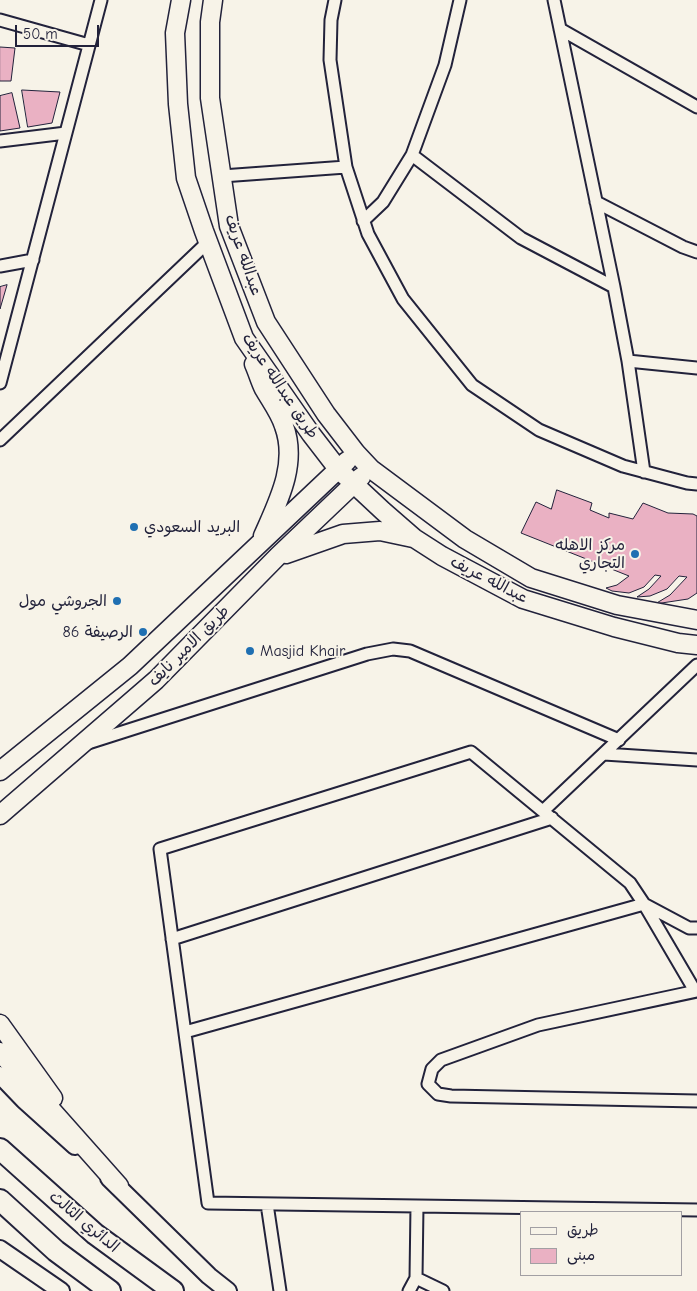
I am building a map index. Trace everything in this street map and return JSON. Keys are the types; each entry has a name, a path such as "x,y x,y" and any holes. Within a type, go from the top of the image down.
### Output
{"highway":[{"name":"الدائري الثالث","path":"0,1149 95,1234 173,1291"},
{"path":"0,1200 56,1251 110,1291"}],"main road":[{"name":"عبدالله عريف","path":"181,0 175,33 178,104 186,178 208,242"},
{"name":"عبدالله عريف","path":"213,0 210,22 210,98 229,226 266,322 326,414 356,453"},
{"name":"طريق عبدالله عريف","path":"208,242 244,338 311,434 338,469"},
{"path":"244,338 263,387 284,426 289,445 287,478 260,543"},
{"path":"356,453 371,468"},
{"name":"طريق الامير نايف","path":"0,771 130,666 356,453"},
{"name":"عبدالله عريف","path":"371,468 465,539 531,578 617,605 697,620"},
{"name":"طريق الامير نايف","path":"0,815 156,680 278,556 371,468"},
{"name":"عبدالله عريف","path":"338,469 414,538 442,556 523,599 614,627 697,645"},
{"path":"278,556 343,534 380,531 414,538"},
{"path":"0,1024 50,1093 84,1147"},
{"path":"0,1052 119,1186"},
{"path":"0,1076 119,1186 209,1276 228,1291"},
{"path":"0,1249 61,1291"}],"street":[{"path":"0,383 101,0"},
{"path":"335,0 331,20 330,60 346,167 368,234 403,299 472,385 539,430 623,466 697,484"},
{"path":"363,220 382,202 412,155 445,65 460,0"},
{"path":"554,0 614,287 628,361 644,472"},
{"path":"0,20 89,45"},
{"path":"560,29 697,107"},
{"path":"0,141 66,133"},
{"path":"412,155 521,238 614,287"},
{"path":"222,176 346,167"},
{"path":"596,202 683,247 697,252"},
{"path":"0,440 208,242"},
{"path":"0,266 33,260"},
{"path":"628,361 697,368"},
{"path":"84,744 367,654 393,649 410,652 619,740"},
{"path":"172,939 547,815 604,754 697,665"},
{"path":"697,1101 451,1096 438,1094 428,1084 432,1069 441,1060 538,1025 696,991 630,883 471,752 160,849 208,1204 697,1210"},
{"path":"604,754 697,760"},
{"path":"184,1032 644,904 689,928 697,928"},
{"path":"267,1204 280,1291"},
{"path":"409,1291 416,1278 417,1206"},
{"path":"416,1278 443,1291"}],"building":[{"path":"0,47 15,48 11,81 0,81"},
{"path":"22,90 60,92 52,123 28,127"},
{"path":"12,93 20,128 0,131 0,96"},
{"path":"7,285 0,309 0,287"},
{"name":"مركز الاهله التجاري","path":"557,490 592,503 590,510 609,518 609,513 633,519 643,503 668,513 693,514 697,516 697,593 688,599 655,604 670,595 687,577 679,576 667,589 650,596 637,597 649,589 661,576 655,575 644,587 629,593 612,591 606,588 617,585 629,576 521,533 536,502 551,509"}],"place":[{"name":"البريد السعودي","path":"134,527"},
{"name":"مركز الاهله التجاري","path":"635,554"},
{"name":"الجروشي مول","path":"117,601"},
{"name":"الرصيفة 86","path":"143,632"},
{"name":"Masjid Khair","path":"250,651"}]}
